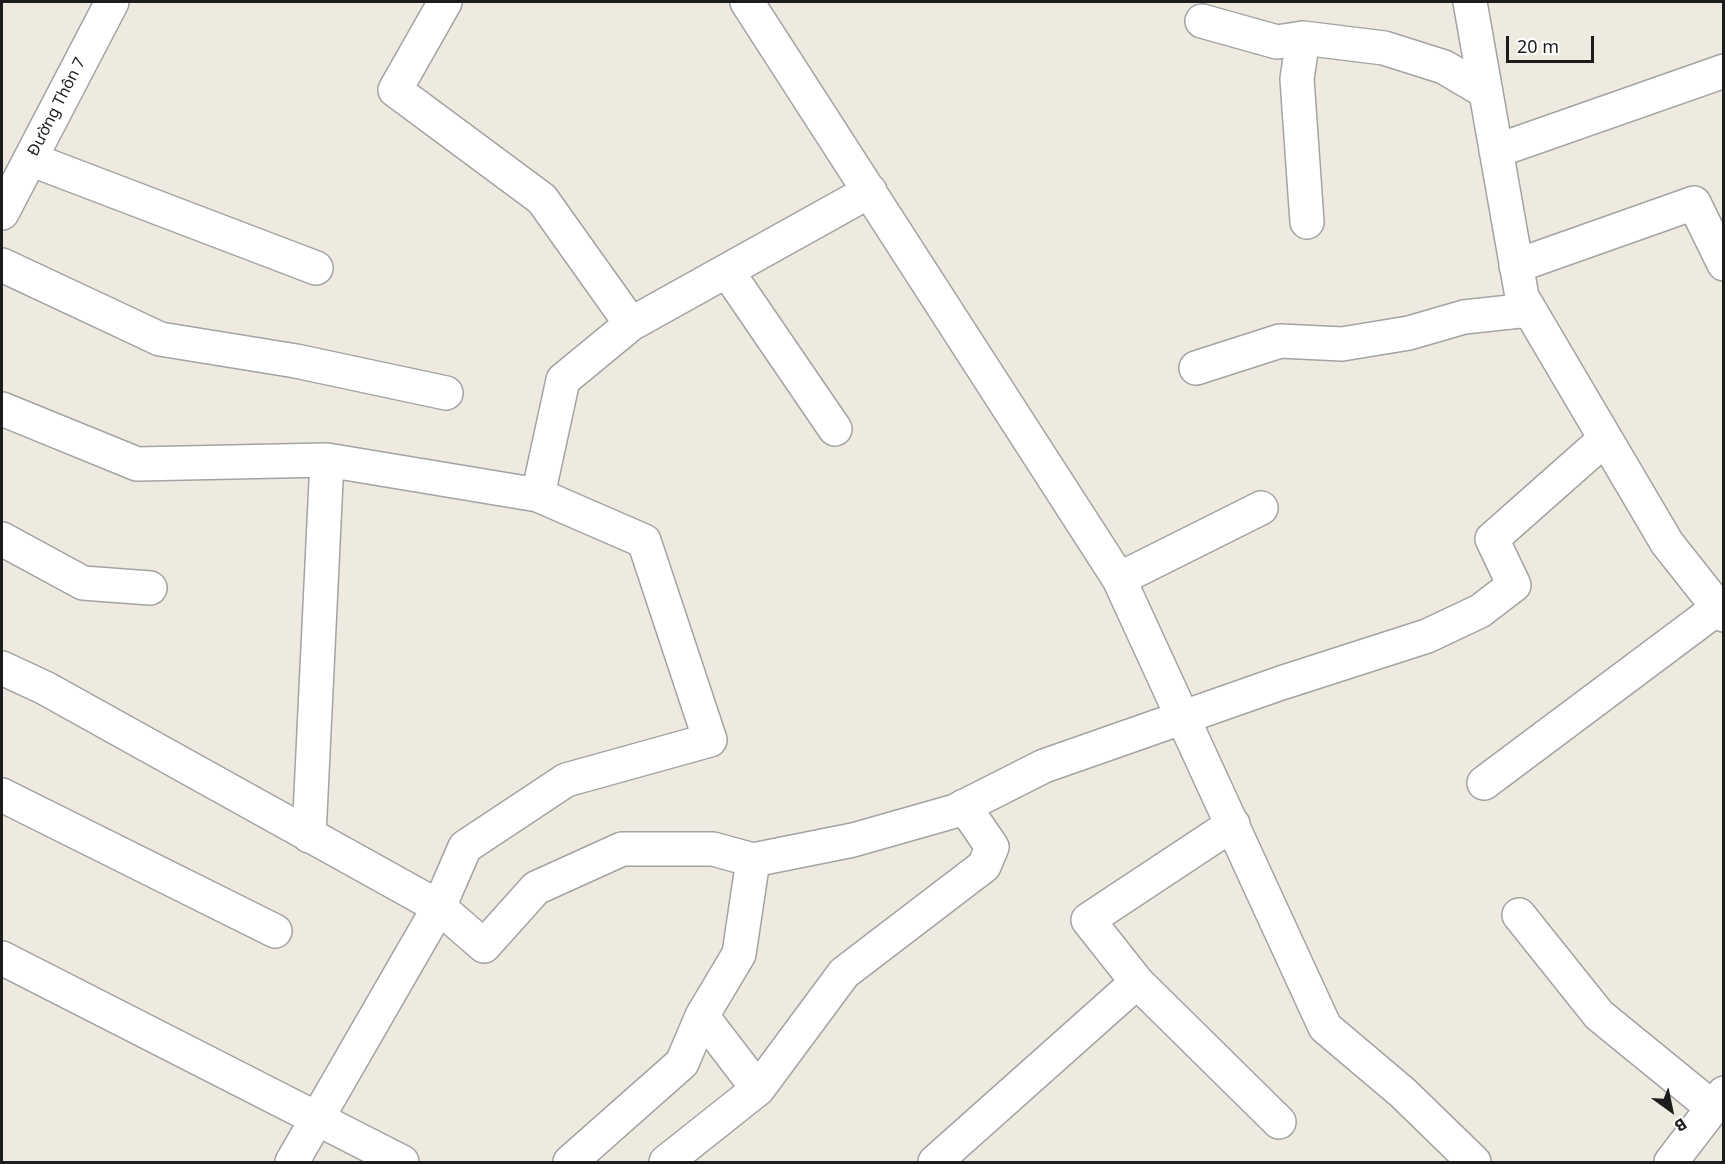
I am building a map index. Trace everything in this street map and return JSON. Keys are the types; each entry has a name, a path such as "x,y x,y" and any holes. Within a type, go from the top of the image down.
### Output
{"street":[{"name":"Đường Thôn 7","path":"2,213 112,2"},
{"path":"445,2 395,90 542,199 631,324"},
{"path":"747,2 1119,579 1325,1027 1403,1093 1474,1162"},
{"path":"1470,2 1522,297 1667,543 1721,612 1484,783"},
{"path":"1202,21 1277,42 1303,38 1384,48 1444,67 1486,92"},
{"path":"1303,38 1297,79 1307,222"},
{"path":"1496,151 1724,72"},
{"path":"30,159 316,268"},
{"path":"538,495 564,380 631,324 870,191"},
{"path":"1516,266 1694,203 1724,264"},
{"path":"2,265 160,339 296,361 446,393"},
{"path":"726,271 835,429"},
{"path":"1196,368 1280,341 1342,345 1409,333 1464,317 1529,310"},
{"path":"2,409 137,464 327,460 538,495 644,541 710,740 566,780 465,847 439,907 292,1162"},
{"path":"2,668 45,688 439,907 484,946 536,888 622,849 713,849 753,860 853,840 964,806 1044,766 1183,720 1281,683 1427,636 1480,611 1514,585 1492,539 1605,439"},
{"path":"309,836 327,460"},
{"path":"1119,579 1262,508"},
{"path":"2,539 83,583 150,588"},
{"path":"2,795 274,931"},
{"path":"666,1162 758,1089 844,973 984,866 992,847 964,806"},
{"path":"1233,824 1088,920 1137,982 1280,1122"},
{"path":"570,1162 682,1064 702,1016 739,954 753,860"},
{"path":"1519,915 1599,1015 1718,1100 1671,1162"},
{"path":"2,958 402,1162"},
{"path":"935,1162 1137,982"},
{"path":"702,1016 758,1089"}]}
